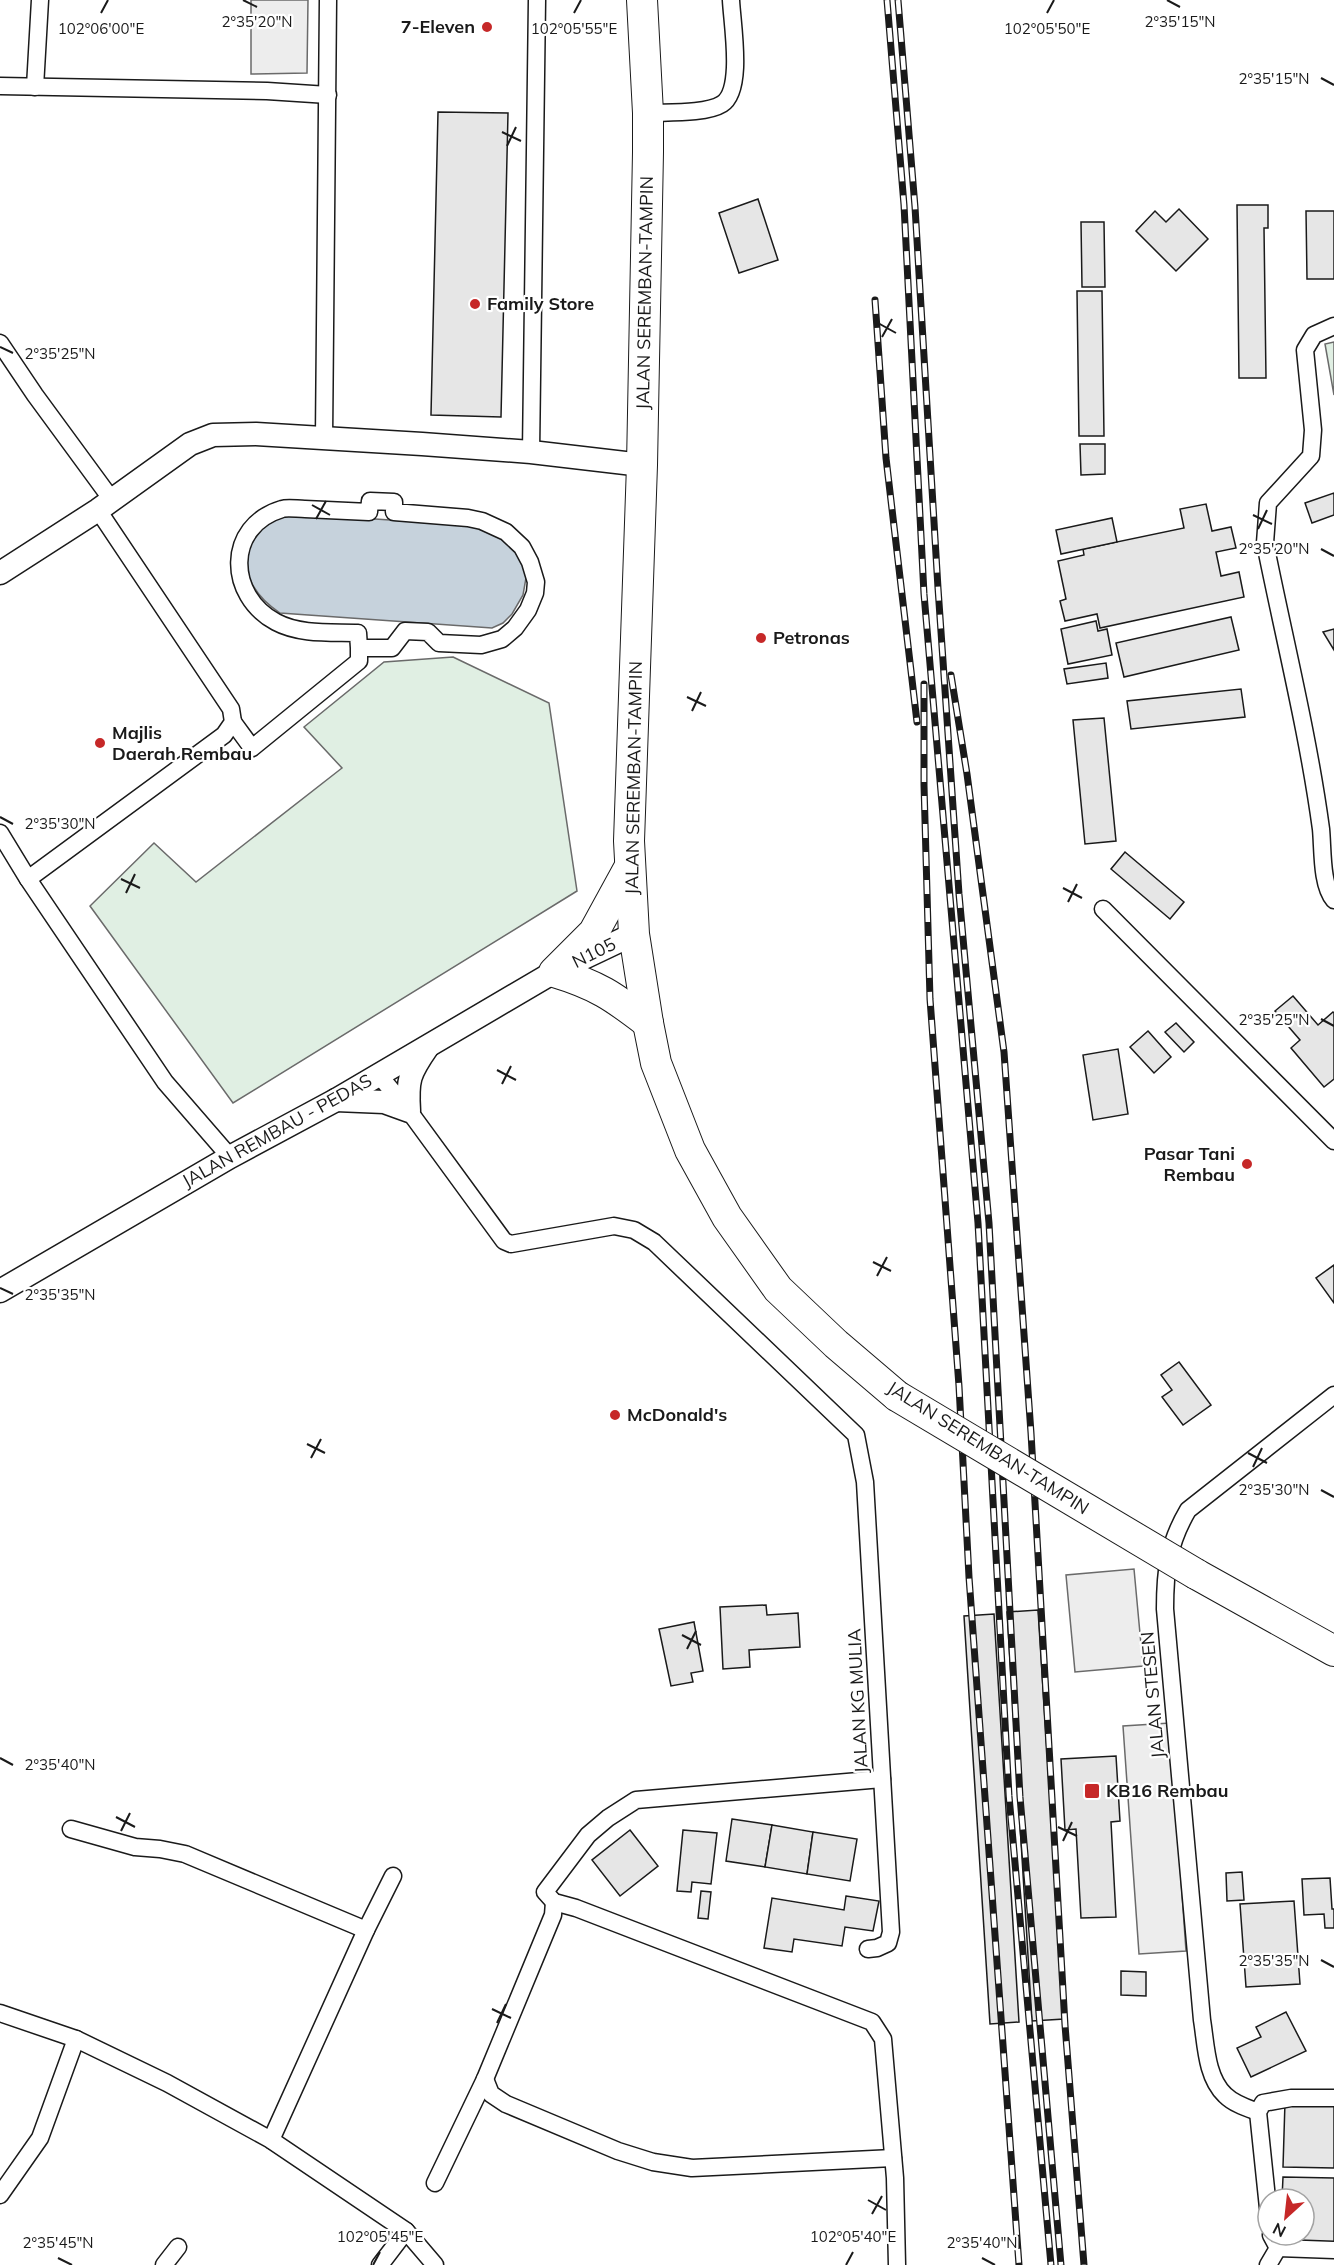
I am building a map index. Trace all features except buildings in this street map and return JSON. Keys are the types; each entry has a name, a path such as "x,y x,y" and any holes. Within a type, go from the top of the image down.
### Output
{"highway":[{"name":"JALAN SEREMBAN-TAMPIN","path":"642,0 648,113 642,465 630,867 634,934 656,1063 690,1150 727,1217 778,1289 836,1344 897,1396 1196,1574 1334,1651"},
{"path":"630,867 594,932 554,972 594,985 615,997 648,1023"}],"main road":[{"path":"0,573 105,505 190,444 213,435 256,434 531,452 642,465"},
{"name":"N105","path":"554,972 634,934"},
{"name":"JALAN REMBAU - PEDAS","path":"1,1288 230,1157 336,1100 431,1042 554,972"},
{"path":"336,1100 384,1102 409,1111 407,1085 412,1069 431,1042"}],"street":[{"path":"36,87 40,0"},
{"path":"324,438 328,0"},
{"path":"531,452 537,0"},
{"path":"648,113 708,109 723,103 731,92 736,76 731,0"},
{"path":"0,86 267,91 328,95"},
{"path":"1334,326 1314,335 1305,350 1313,430 1311,456 1268,503 1265,543 1313,778 1325,876 1330,895 1334,900"},
{"path":"0,343 105,505 231,709 233,722 252,748 359,662 358,633 303,631 277,623 264,614 249,597 239,576 238,559 243,544 259,520 283,508 369,512 370,501 394,502 394,512 482,521 506,532 522,547 530,562 536,582 535,593 528,610 515,628 502,639 481,645 440,643 428,632 405,631 392,648 359,648"},
{"path":"28,879 224,735 233,722"},
{"path":"0,833 28,879 165,1082 230,1157"},
{"path":"1102,909 1333,1136"},
{"path":"378,1074 409,1111"},
{"name":"JALAN KG MULIA","path":"409,1111 504,1241 511,1244 614,1226 634,1230 654,1242 686,1271 856,1435 865,1482 891,1932 888,1943 878,1948 868,1949"},
{"name":"JALAN STESEN","path":"1258,2112 1225,2095 1216,2083 1202,2020 1165,1609 1165,1576 1175,1531 1188,1510 1334,1395"},
{"path":"882,1779 636,1800 608,1818 588,1835 545,1892 554,1902 587,1912 872,2022 883,2039 893,2158 897,2265"},
{"path":"71,1829 135,1847 185,1854 366,1930"},
{"path":"271,2140 366,1930 393,1876"},
{"path":"435,2183 485,2079 553,1915 554,1902"},
{"path":"0,2013 76,2039 167,2083 271,2140 406,2231 435,2265"},
{"path":"0,2195 40,2138 76,2039"},
{"path":"485,2079 491,2094 506,2104 618,2151 653,2162 692,2168 893,2158"},
{"path":"1266,2187 1258,2112 1263,2103 1291,2098 1334,2098"},
{"path":"380,2265 406,2231"},
{"path":"164,2265 178,2247"},
{"path":"1268,2265 1273,2247"},
{"path":"1312,2247 1334,2250"}],"green space":[{"path":"1334,342 1334,395 1325,344"},
{"path":"453,657 549,703 577,891 233,1103 90,906 154,843 196,882 342,768 304,727 384,662"}],"shaded area":[{"path":"251,0 308,0 307,73 251,74"},
{"path":"286,513 479,526 497,531 524,559 526,578 523,595 512,614 503,623 492,628 280,613 268,604 252,583 247,571 246,559 248,547 267,521"},
{"path":"1134,1569 1143,1666 1075,1672 1066,1575"},
{"path":"1170,1723 1186,1951 1139,1954 1123,1726"}],"railway":[{"path":"887,0 904,205 924,594 978,1223 1009,1796 1051,2265"},
{"path":"898,0 915,207 959,894 989,1223 1020,1797 1061,2265"},
{"path":"875,300 886,458 917,722"},
{"path":"951,675 967,774 1004,1052 1031,1433 1065,2025 1084,2265"},
{"path":"924,684 924,785 930,999 1019,2265"}],"place":[{"name":"7-Eleven","path":"487,27"},
{"name":"Family Store","path":"475,304"},
{"name":"Petronas","path":"761,638"},
{"name":"Majlis Daerah Rembau","path":"100,743"},
{"name":"Pasar Tani Rembau","path":"1247,1164"},
{"name":"McDonald's","path":"615,1415"},
{"name":"KB16 Rembau","path":"1092,1791"}]}
